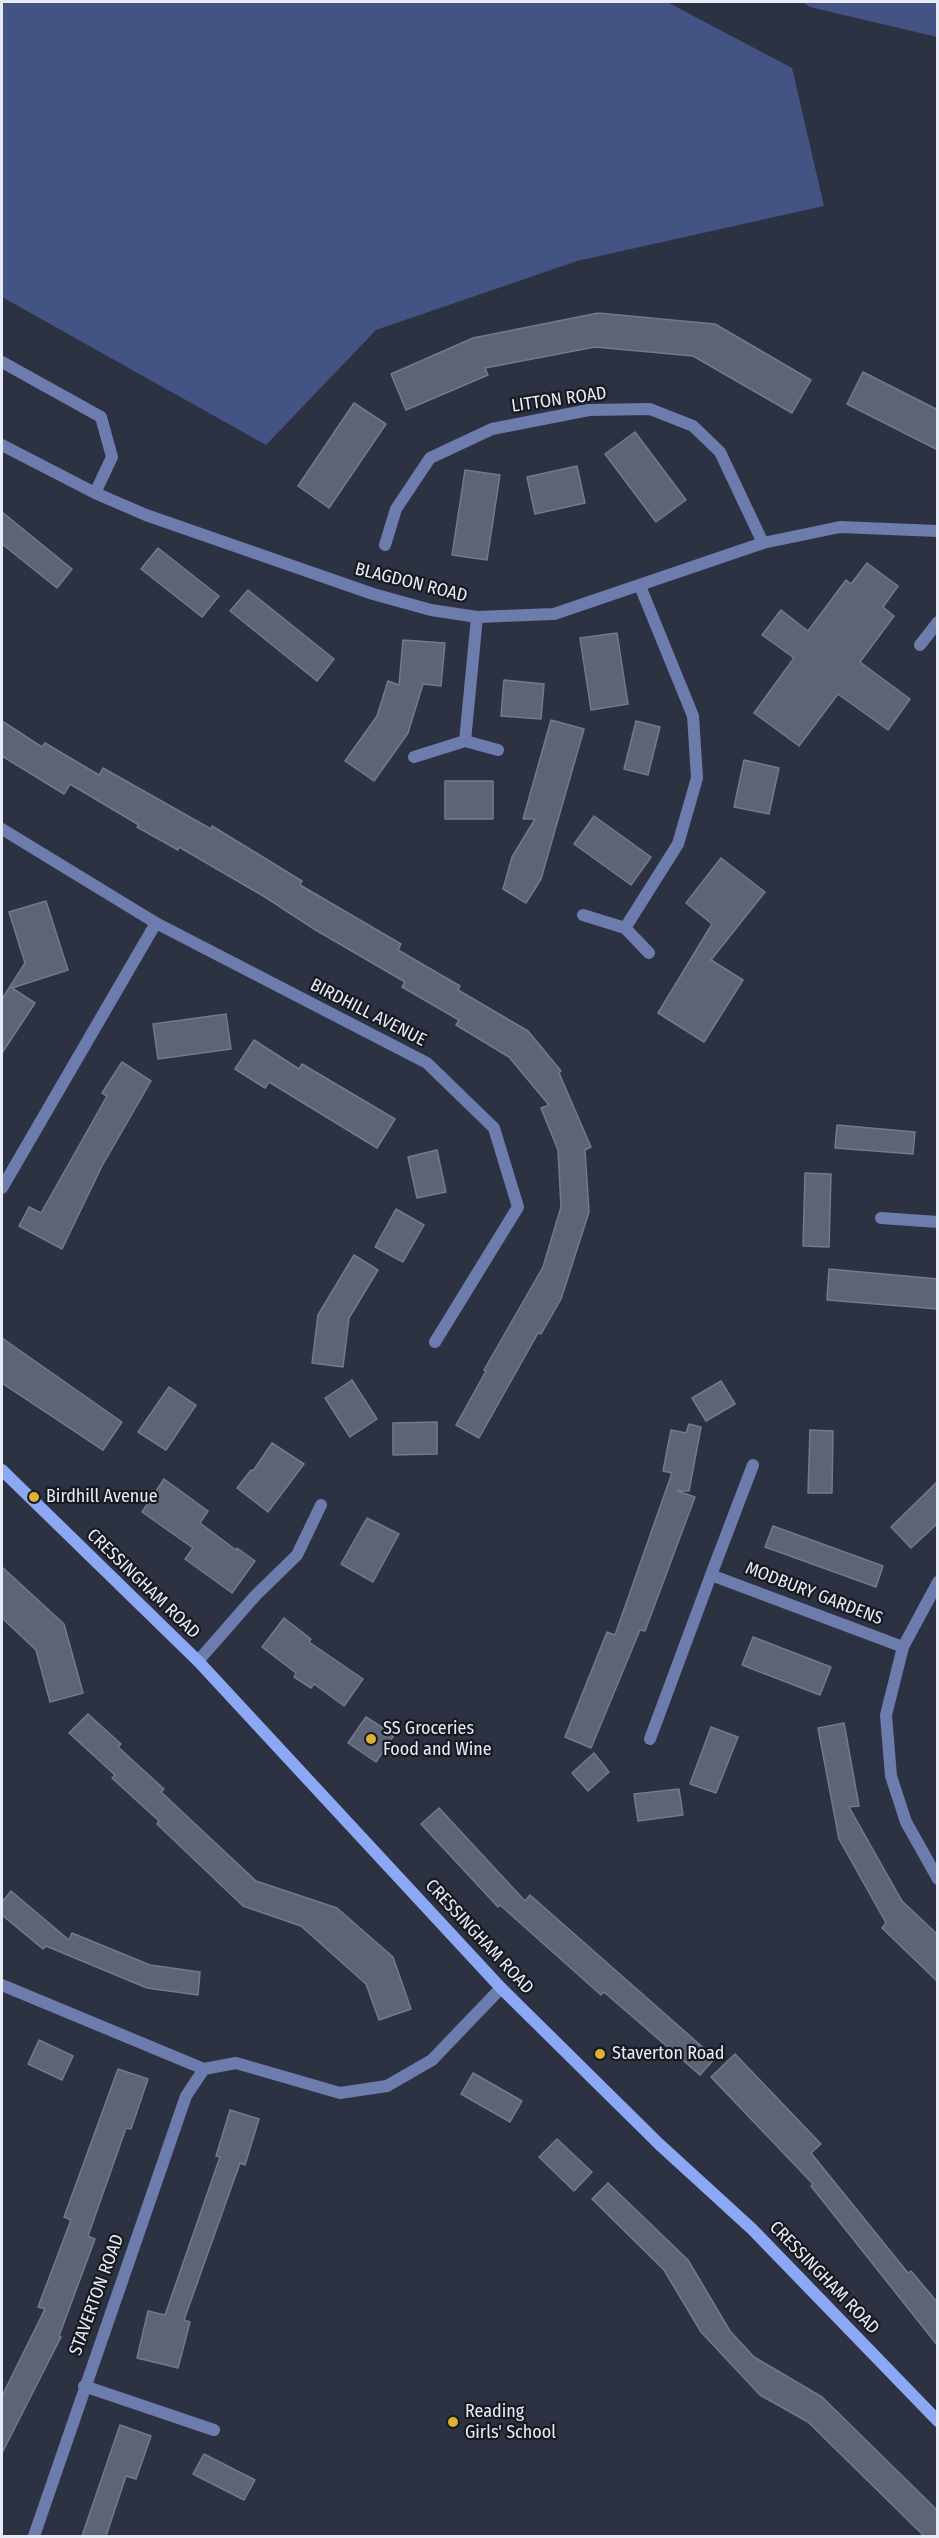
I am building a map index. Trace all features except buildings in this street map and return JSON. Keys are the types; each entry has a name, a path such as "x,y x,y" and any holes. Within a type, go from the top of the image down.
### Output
{"street":[{"path":"2,362 101,417 112,457 95,493"},
{"name":"LITTON ROAD","path":"385,545 396,509 430,458 492,429 589,410 650,409 693,426 720,452 763,543"},
{"name":"BLAGDON ROAD","path":"2,445 95,493 146,515 373,594 431,610 477,617 554,614 763,543 840,527 938,531"},
{"path":"625,928 678,844 697,778 693,716 640,586"},
{"path":"465,741 477,617"},
{"path":"920,645 938,622"},
{"path":"414,757 465,741 498,750"},
{"name":"BIRDHILL AVENUE","path":"2,829 156,924 427,1063 494,1128 518,1207 435,1342"},
{"path":"583,915 625,928 649,953"},
{"path":"2,1188 156,924"},
{"path":"881,1218 938,1222"},
{"path":"650,1739 753,1465"},
{"name":"CRESSINGHAM ROAD","path":"2,1470 198,1662 501,1988 659,2144 752,2229 938,2421"},
{"path":"198,1662 255,1596 297,1555 321,1504"},
{"name":"MODBURY GARDENS","path":"711,1575 903,1647"},
{"path":"938,1582 903,1647 886,1715 891,1776 906,1822 938,1879"},
{"path":"2,1985 204,2069 236,2063 340,2093 387,2086 432,2060 501,1988"},
{"name":"STAVERTON ROAD","path":"34,2536 186,2096 204,2069"},
{"path":"84,2386 214,2430"}],"shaded area":[{"path":"2,2 667,2 792,68 824,206 577,261 376,330 266,445 2,297"},
{"path":"802,2 937,2 937,37 810,7"}],"place":[{"name":"Birdhill Avenue","path":"34,1497"},
{"name":"SS Groceries Food and Wine","path":"371,1739"},
{"name":"Staverton Road","path":"600,2054"},
{"name":"Reading Girls' School","path":"453,2422"}]}
